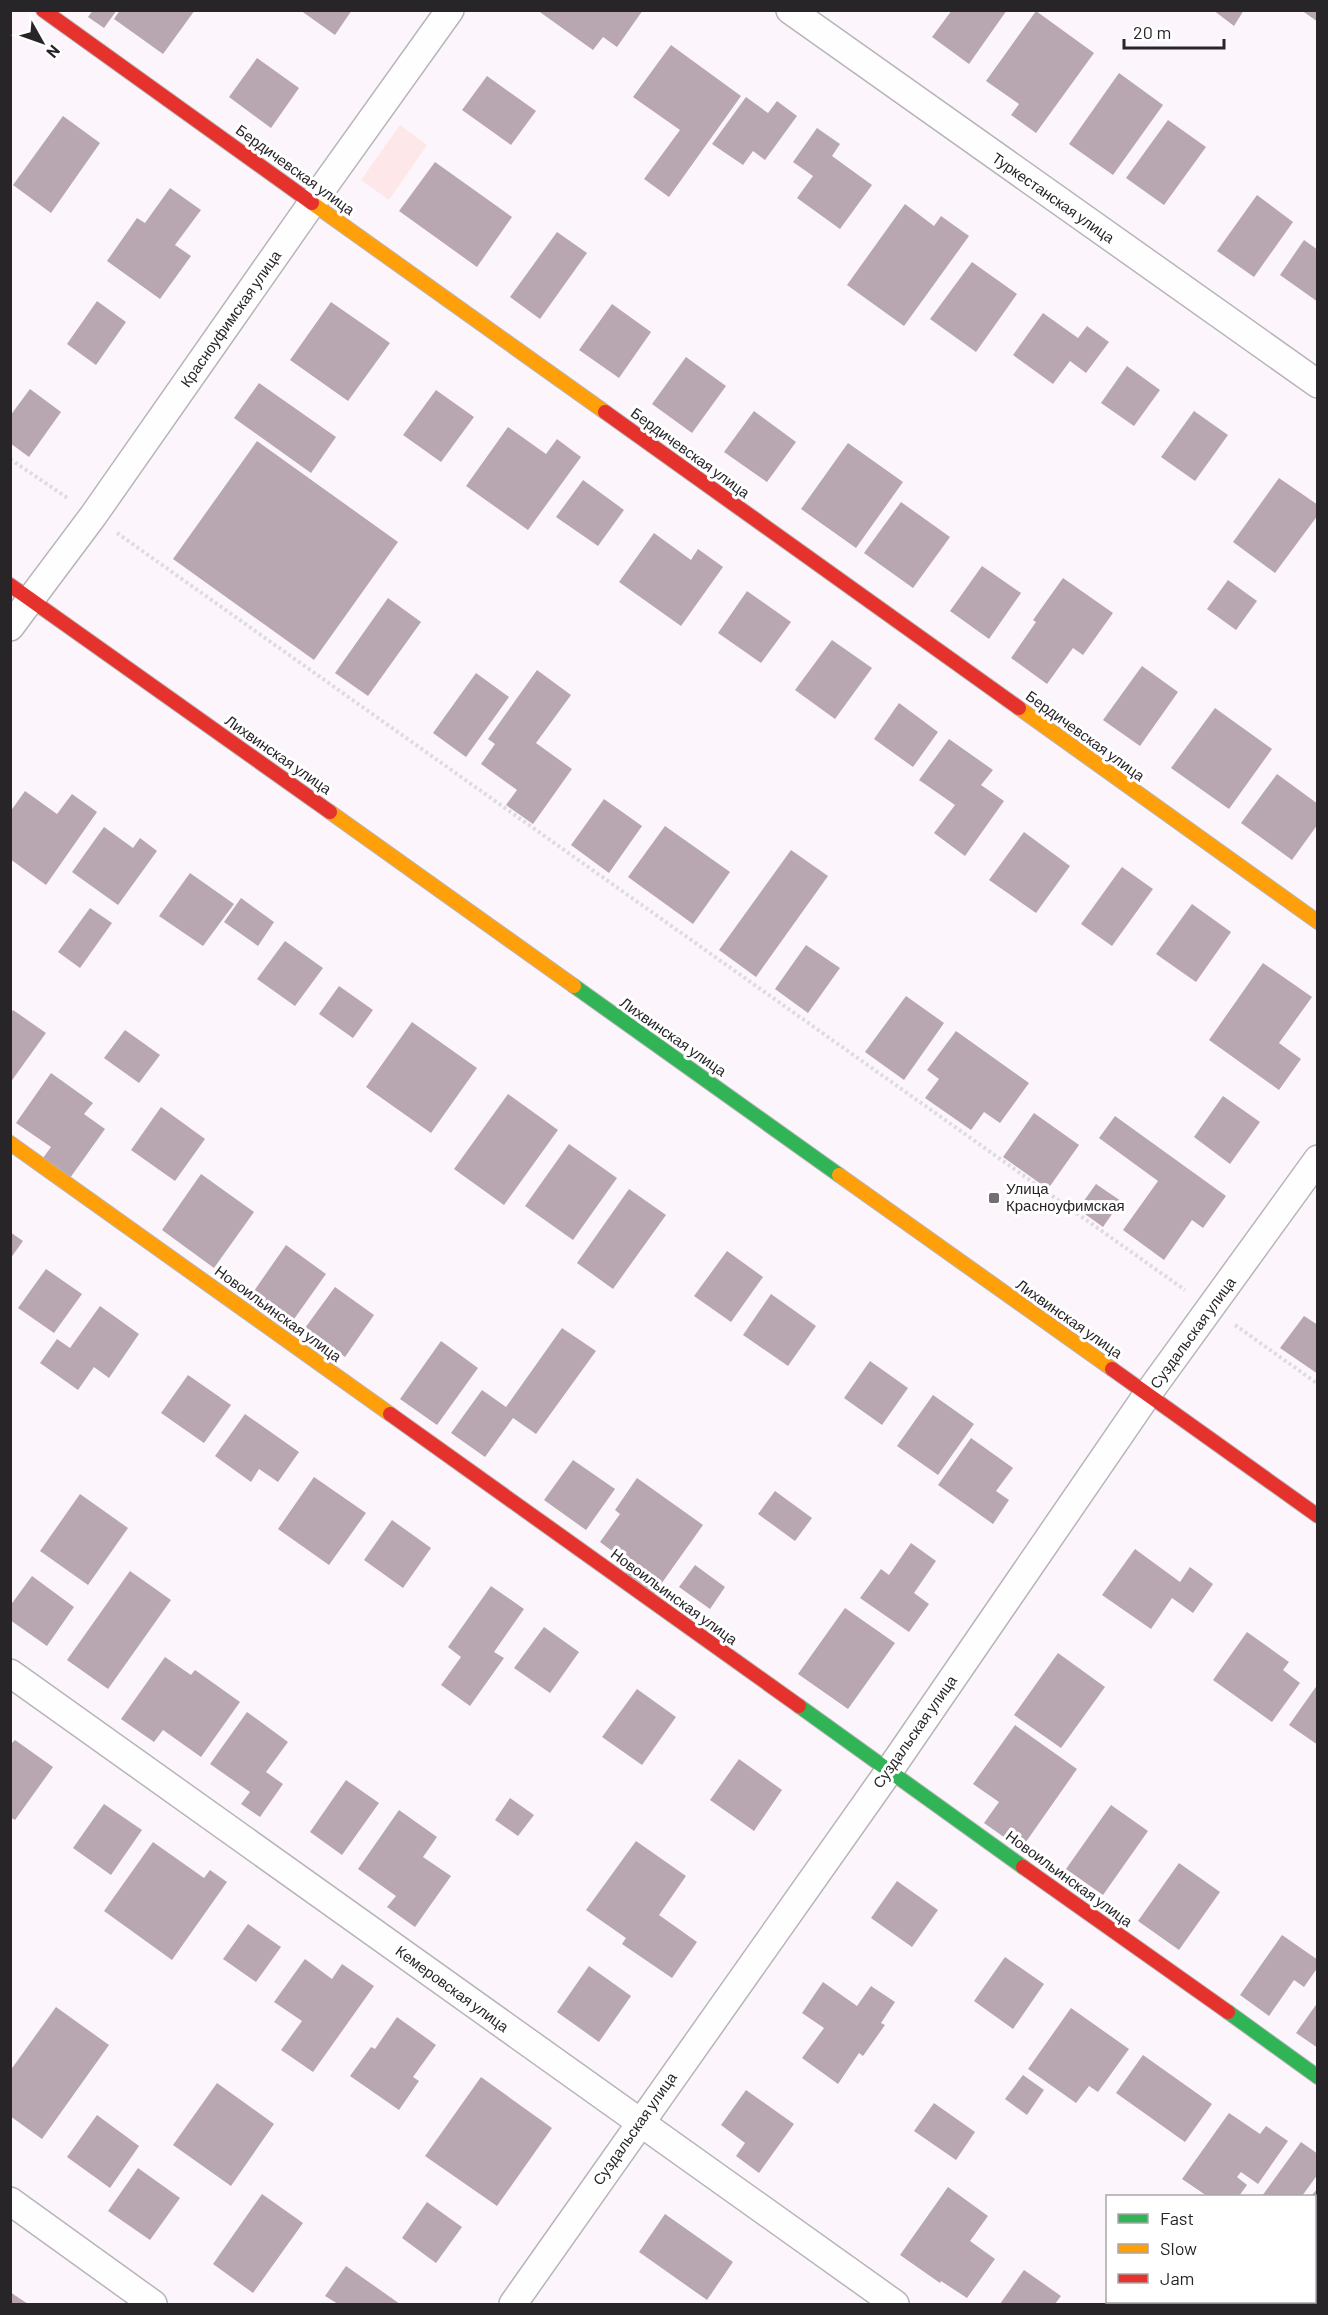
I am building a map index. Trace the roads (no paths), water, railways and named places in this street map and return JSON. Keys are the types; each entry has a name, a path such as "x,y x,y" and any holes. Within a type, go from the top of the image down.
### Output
{"street":[{"name":"Бердичевская улица","path":"43,10 1317,922"},
{"name":"Красноуфимская улица","path":"10,627 20,592 93,516 450,10"},
{"name":"Туркестанская улица","path":"790,10 1317,384"},
{"name":"Лихвинская улица","path":"20,592 1317,1516"},
{"name":"Новоильинская улица","path":"10,1143 1317,2077"},
{"name":"Суздальская улица","path":"513,2304 889,1771 1147,1395 1317,1160"},
{"name":"Кемеровская улица","path":"10,1673 895,2304"},
{"path":"10,2201 153,2304"}],"place":[{"name":"Улица Красноуфимская","path":"994,1198"}]}
